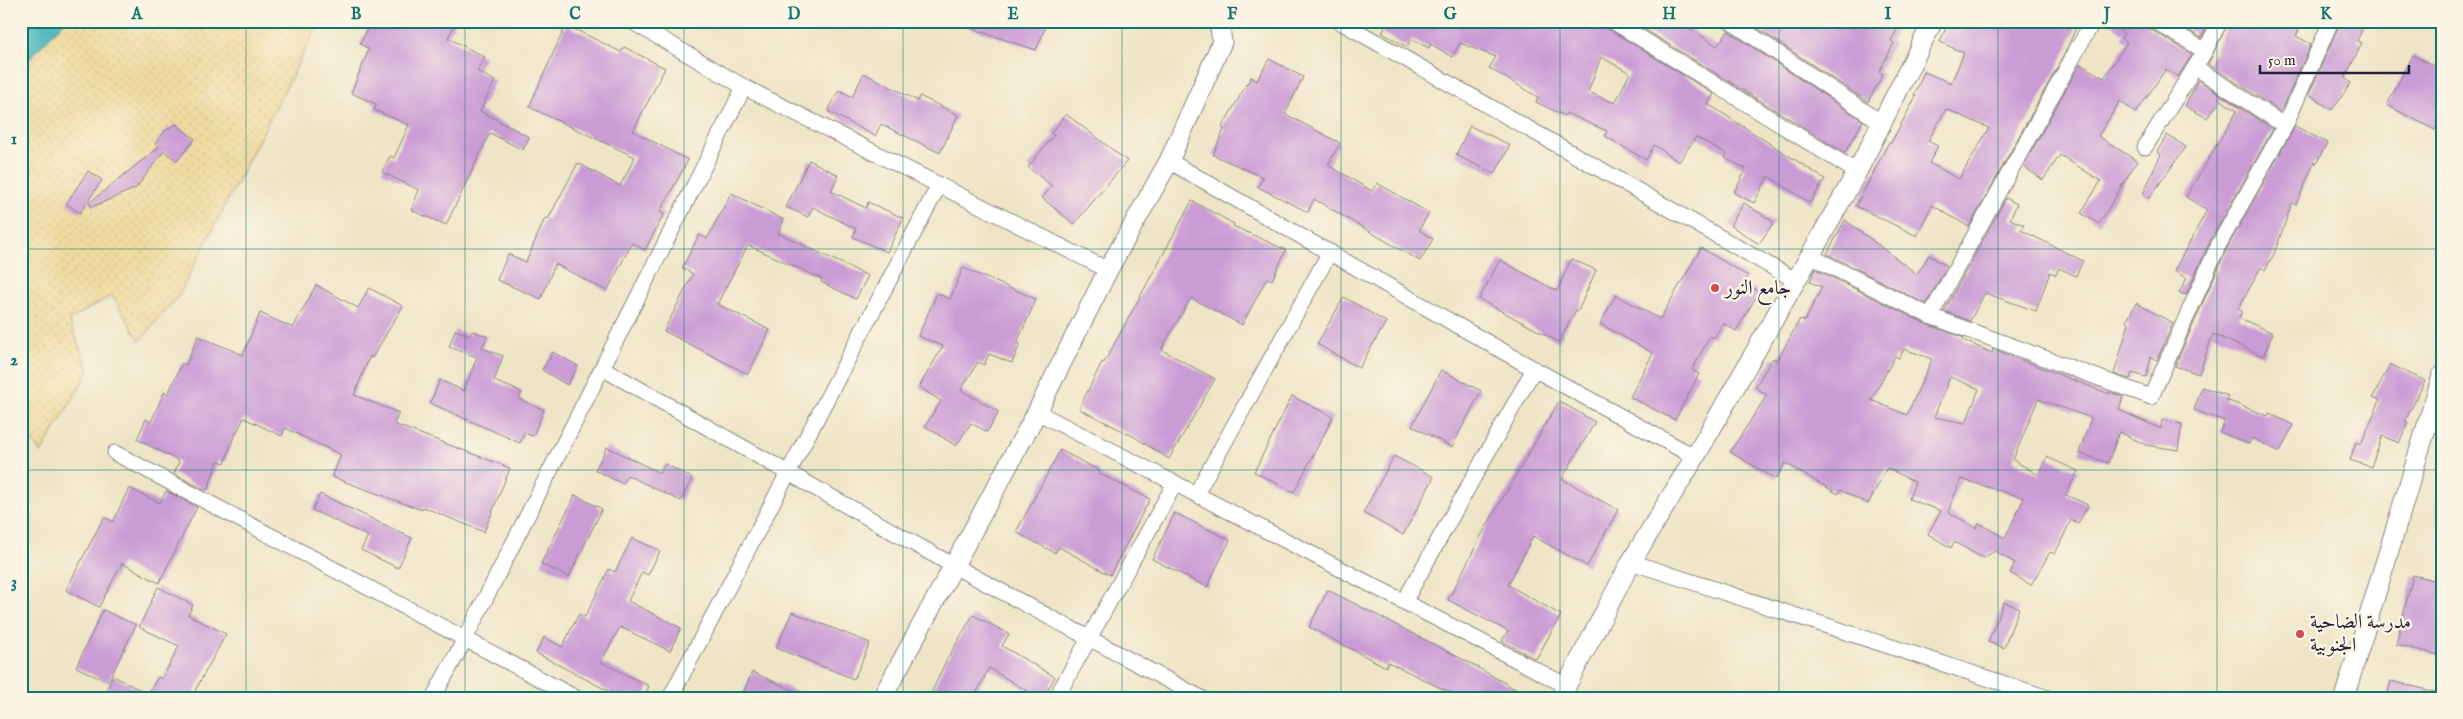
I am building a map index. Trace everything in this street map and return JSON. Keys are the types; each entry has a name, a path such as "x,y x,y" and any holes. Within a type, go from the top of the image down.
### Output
{"street":[{"path":"631,21 744,87 1108,270"},
{"path":"882,698 1037,412 1108,270 1169,161 1222,42 1219,21"},
{"path":"1339,21 1797,281"},
{"path":"1613,21 1857,172"},
{"path":"1730,21 1882,123"},
{"path":"1930,316 2093,21"},
{"path":"2156,21 2205,51"},
{"path":"2145,147 2205,51 2220,21"},
{"path":"1810,256 1930,316 2151,397 2218,246 2285,126 2331,21"},
{"path":"1037,412 1404,602 1563,692 1631,562 1695,457 1797,281 1857,172 1932,22"},
{"path":"2195,67 2285,126"},
{"path":"433,698 465,639 744,87"},
{"path":"1169,161 1534,369 1695,457"},
{"path":"670,698 939,185"},
{"path":"1196,494 1330,252"},
{"path":"602,368 954,566 1201,698"},
{"path":"1404,602 1534,369"},
{"path":"2344,698 2442,376"},
{"path":"115,454 576,698"},
{"path":"1056,698 1175,484"},
{"path":"1631,562 2048,698"}],"sand":[{"path":"65,21 320,21 179,295 140,341 112,295 69,320 89,371 41,453 21,426 21,68"}],"water":[{"path":"21,21 65,21 21,68"}],"building":[{"path":"371,21 456,21 448,38 485,57 477,71 495,81 480,111 529,137 523,150 490,133 446,225 411,210 419,190 382,172 390,156 394,158 409,125 374,110 376,104 351,93 369,49 360,44"},
{"path":"958,21 1048,21 1036,50 958,24"},
{"path":"1388,21 1604,21 1608,29 1714,94 1708,104 1825,179 1810,203 1768,176 1754,203 1734,193 1746,169 1725,158 1727,154 1696,137 1679,162 1654,145 1646,160 1605,136 1607,131 1566,113 1565,116 1536,102 1538,97 1489,68 1496,57 1460,43 1452,57 1431,44 1429,48 1411,39 1407,47 1382,33","holes":["1601,57 1630,73 1615,103 1588,92"]},
{"path":"1631,21 1678,21 1717,46 1728,31 1863,121 1845,153"},
{"path":"1747,21 1902,21 1891,41 1894,43 1879,72 1883,74 1868,102"},
{"path":"1949,21 2079,21 2064,55 1969,227 1932,205 1917,236 1856,206 1889,142 1891,143 1916,96 1914,95 1924,72 1951,83 1964,53 1940,42","holes":["1946,109 1989,128 1959,179 1929,163 1938,146 1928,141"]},
{"path":"2107,21 2146,21 2150,29 2192,54 2178,77 2166,69 2136,113 2120,101 2098,136 2137,161 2099,224 2081,213 2101,181 2060,155 2043,180 2023,166 2080,64 2104,78 2127,42 2121,38 2124,34"},
{"path":"2174,21 2209,21 2201,38"},
{"path":"2229,21 2303,21 2296,36 2311,44 2281,112 2208,64"},
{"path":"2341,21 2366,21 2357,41 2362,43 2345,78 2351,83 2332,110 2309,94"},
{"path":"566,25 621,52 624,47 665,68 633,131 688,160 660,212 664,214 645,250 632,243 607,291 555,264 541,299 497,280 508,254 526,262 545,218 548,219 578,163 620,186 635,157 529,107"},
{"path":"2413,55 2442,70 2442,118 2435,130 2387,105"},
{"path":"1269,59 1303,77 1285,114 1340,143 1328,165 1372,191 1377,183 1429,213 1419,230 1433,239 1420,261 1314,199 1308,212 1258,187 1263,177 1213,155 1224,129 1222,127 1251,77 1257,81"},
{"path":"864,73 918,101 920,96 958,115 940,153 881,124 875,136 828,111 839,90 852,97"},
{"path":"2198,80 2273,129 2210,241 2186,295 2179,293 2187,278 2174,271 2207,210 2186,197 2237,111 2221,100 2207,118 2185,106"},
{"path":"1066,114 1127,161 1074,224 1042,198 1052,186 1028,167 1054,135 1051,133"},
{"path":"176,124 195,139 177,161 164,151 136,188 92,207 89,203 159,147 155,144 165,131"},
{"path":"1470,126 1510,145 1495,174 1456,155"},
{"path":"2295,126 2327,143 2316,164 2314,162 2296,205 2292,203 2274,254 2265,270 2261,267 2238,309 2242,311 2239,318 2273,333 2263,356 2213,334 2199,374 2175,366 2226,250"},
{"path":"2167,135 2186,147 2149,198 2143,194 2161,154 2157,152"},
{"path":"809,160 838,175 831,191 866,208 868,202 903,218 887,252 853,237 856,229 813,207 808,217 786,207"},
{"path":"88,171 102,180 80,213 66,204"},
{"path":"731,193 784,220 778,233 868,276 856,299 821,282 822,279 748,245 717,304 770,330 748,374 664,331 693,274 682,268 699,235 707,239"},
{"path":"2006,198 2017,204 2010,219 2024,225 2021,230 2083,261 2076,276 2059,268 2056,275 2050,272 2036,311 1985,293 1970,321 1944,311"},
{"path":"1192,201 1234,224 1233,226 1286,250 1272,280 1267,278 1242,325 1191,298 1163,346 1162,350 1215,379 1169,459 1133,436 1079,409 1102,362 1104,363"},
{"path":"1744,203 1774,222 1759,244 1730,225"},
{"path":"1845,220 1917,274 1929,255 1947,266 1926,304 1827,254"},
{"path":"1701,248 1748,276 1743,283 1759,292 1736,331 1723,323 1714,338 1710,336 1692,370 1699,374 1675,420 1630,397 1653,353 1600,324 1616,295 1660,319"},
{"path":"1571,259 1596,270 1578,311 1576,310 1559,342 1479,299 1500,260 1557,291"},
{"path":"963,268 1036,299 1017,343 1020,344 1012,363 989,354 984,365 978,362 961,390 999,412 987,432 971,423 956,446 925,426 941,401 919,387 943,346 918,336 937,293 950,299"},
{"path":"1815,269 1926,324 1964,338 1963,340 1992,353 1993,349 2109,394 2109,392 2123,397 2119,410 2161,429 2162,420 2182,424 2178,450 2146,445 2119,432 2108,463 2079,453 2091,418 2038,399 2013,460 2039,475 2047,457 2078,471 2066,495 2088,505 2078,524 2071,520 2055,554 2050,552 2031,585 2010,573 2015,563 1995,551 1983,558 1954,542 1951,548 1928,534 1941,511 1909,499 1915,482 1887,468 1868,504 1840,490 1838,494 1785,463 1776,479 1730,452 1767,395 1755,387 1773,358 1777,361 1800,319 1805,321 1822,287 1810,282","holes":["1904,349 1932,359 1907,415 1871,400 1895,356 1899,358","1950,377 1979,389 1966,423 1934,417","1961,479 2024,498 2005,538 1979,523 1976,528 1948,512"]},
{"path":"316,285 358,308 369,288 403,306 372,358 370,356 354,395 399,413 394,424 510,468 484,532 423,507 422,510 332,477 341,455 285,428 282,436 244,418 232,441 225,463 218,461 208,489 205,490 174,474 179,461 137,439 146,419 151,422 164,392 168,394 182,363 186,365 198,336 243,355 260,313 293,328"},
{"path":"1344,297 1386,322 1359,368 1317,344"},
{"path":"2136,303 2173,323 2157,360 2151,357 2146,377 2132,373 2130,379 2114,374 2129,323 2126,322"},
{"path":"455,330 470,335 472,331 487,336 482,348 503,356 494,381 522,392 519,399 544,410 533,436 524,433 520,443 430,403 440,380 464,391 477,357 449,347"},
{"path":"553,352 578,366 567,385 542,370"},
{"path":"2390,364 2425,381 2405,421 2408,422 2399,443 2382,436 2371,467 2350,460 2356,442 2361,444 2380,400 2373,397"},
{"path":"1441,370 1481,391 1452,447 1412,426"},
{"path":"2202,387 2228,396 2226,400 2268,416 2269,413 2293,425 2280,452 2252,438 2249,444 2220,432 2225,421 2194,410"},
{"path":"1292,396 1333,417 1294,492 1254,472"},
{"path":"1559,401 1595,422 1562,479 1618,510 1587,566 1533,536 1508,585 1561,615 1536,659 1502,641 1508,631 1448,600 1482,534"},
{"path":"607,447 660,473 665,464 692,478 681,501 627,475 623,484 595,470"},
{"path":"1060,450 1100,471 1098,473 1150,499 1110,575 1059,547 1055,553 1016,532"},
{"path":"1394,456 1434,477 1403,535 1363,513"},
{"path":"129,488 160,503 166,491 197,507 159,583 122,563 99,607 66,590 104,517 113,522"},
{"path":"320,494 412,538 398,568 361,550 368,536 312,510"},
{"path":"575,495 602,509 569,577 541,564"},
{"path":"1175,513 1230,540 1207,587 1152,559"},
{"path":"632,538 660,551 648,575 642,572 628,601 681,628 670,651 620,627 601,662 649,686 644,698 609,698 612,693 536,653 544,637 562,647 579,614 585,617 609,569 615,572"},
{"path":"2413,575 2442,582 2442,656 2396,644"},
{"path":"158,587 193,605 188,615 226,634 191,698 114,698 105,693 113,676 148,694 158,677 162,679 179,646 139,627"},
{"path":"1328,590 1468,662 1531,698 1461,698 1388,662 1386,667 1309,627"},
{"path":"2004,602 2019,608 2004,648 1988,642"},
{"path":"103,610 136,625 108,682 76,667"},
{"path":"792,612 870,643 854,679 776,648"},
{"path":"973,615 1009,634 1002,646 1055,677 1043,698 1039,698 989,668 974,698 929,698 945,663"},
{"path":"752,672 811,698 741,698"},
{"path":"2391,681 2436,692 2436,698 2387,698"}],"place":[{"name":"جامع النور","path":"1715,288"},
{"name":"مدرسة الضاحية الجنوبية","path":"2300,634"}]}
